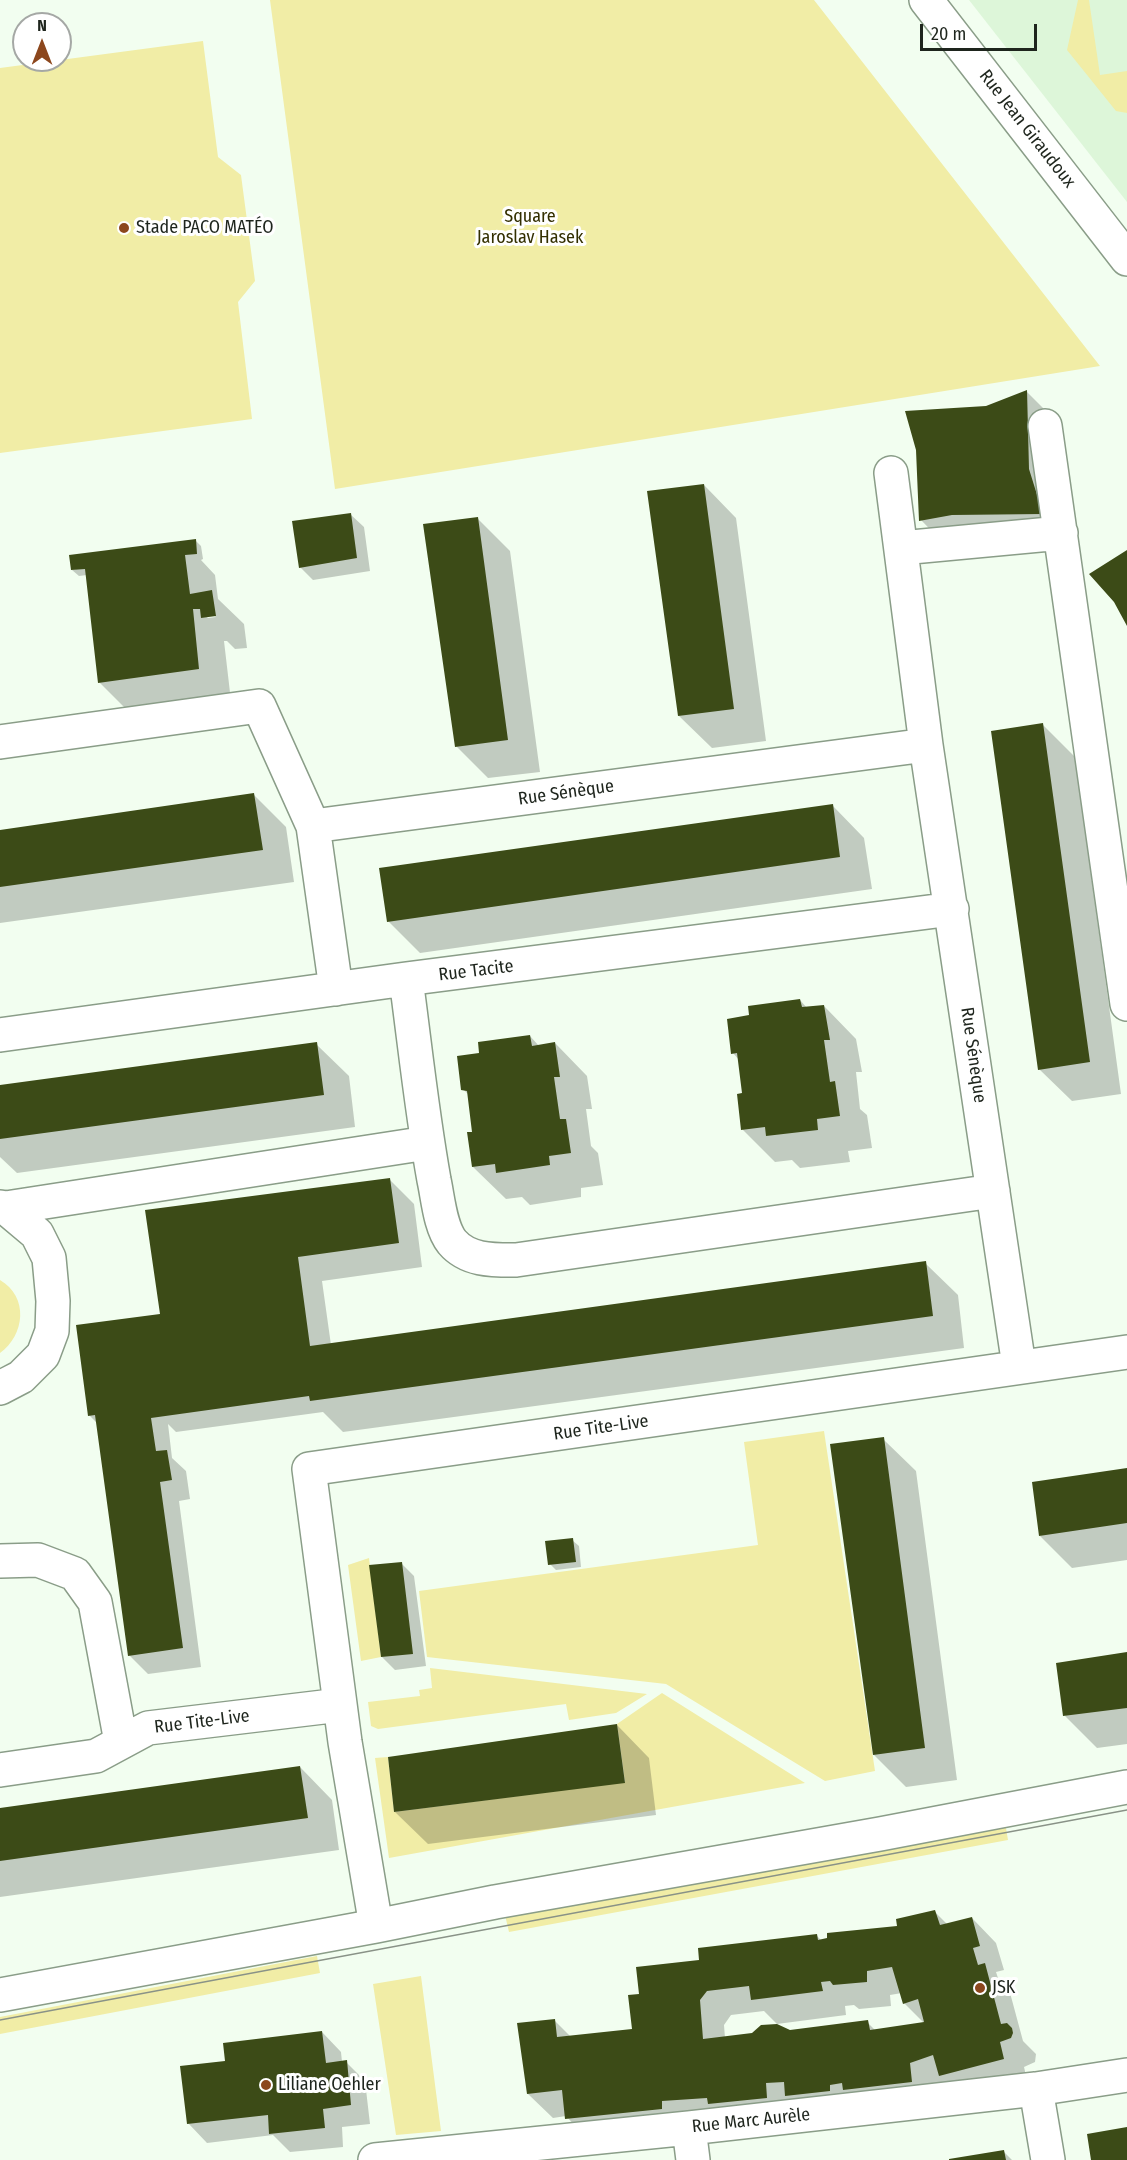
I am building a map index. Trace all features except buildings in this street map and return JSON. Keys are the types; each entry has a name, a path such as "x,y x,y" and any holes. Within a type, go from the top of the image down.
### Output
{"street":[{"name":"Rue Jean Giraudoux","path":"926,0 1127,259"},
{"path":"1045,426 1127,1004"},
{"name":"Rue Sénèque","path":"891,473 926,745 1019,1366"},
{"path":"901,548 1060,533"},
{"path":"0,742 259,706 314,826 336,989"},
{"name":"Rue Sénèque","path":"314,826 926,745"},
{"name":"Rue Tacite","path":"0,1035 406,979 952,909"},
{"path":"406,979 428,1143 441,1216 452,1241 468,1254 490,1260 516,1260 993,1191"},
{"path":"3,1207 428,1143"},
{"path":"0,1388 21,1377 42,1355 52,1331 53,1301 49,1258 37,1234 3,1207"},
{"name":"Rue Tite-Live","path":"376,1926 340,1705 309,1469 1127,1352"},
{"path":"0,1561 38,1560 75,1574 95,1602 121,1742"},
{"name":"Rue Tite-Live","path":"0,1770 96,1756 148,1728 340,1705"},
{"path":"0,1995 1127,1787"},
{"name":"Rue Marc Aurèle","path":"375,2160 689,2128 1036,2088 1127,2074"},
{"path":"1036,2088 1048,2160"},
{"path":"689,2128 693,2160"}],"shaded area":[{"path":"969,0 1127,0 1127,202"}],"green space":[{"name":"Square Jaroslav Hasek","path":"270,0 814,0 1100,366 335,489"},
{"path":"1078,0 1089,0 1100,75 1127,71 1127,113 1116,111 1067,50"},
{"name":"Stade PACO MATÉO","path":"203,41 218,157 241,175 255,281 238,302 252,419 0,453 0,68 12,66 12,72 72,72 72,58"},
{"path":"0,1280 16,1296 20,1316 15,1336 0,1353"},
{"path":"824,1431 875,1771 825,1781 666,1684 427,1657 419,1591 758,1545 744,1442"},
{"path":"369,1558 381,1657 361,1661 348,1565"},
{"path":"430,1668 647,1694 616,1713 569,1720 566,1704 378,1729 371,1726 368,1702 420,1696 419,1690 432,1688"},
{"path":"662,1693 805,1783 389,1858 375,1758 388,1757 394,1812 625,1782 617,1724"},
{"path":"1005,1822 1008,1840 509,1932 505,1915"},
{"path":"317,1956 320,1973 0,2034 0,2017"},
{"path":"421,1976 441,2131 396,2135 373,1984"}],"tram line":[{"path":"0,2020 1127,1810"}],"place":[{"name":"Stade PACO MATÉO","path":"124,228"},
{"name":"JSK","path":"980,1988"},
{"name":"Liliane Oehler","path":"266,2085"}]}
